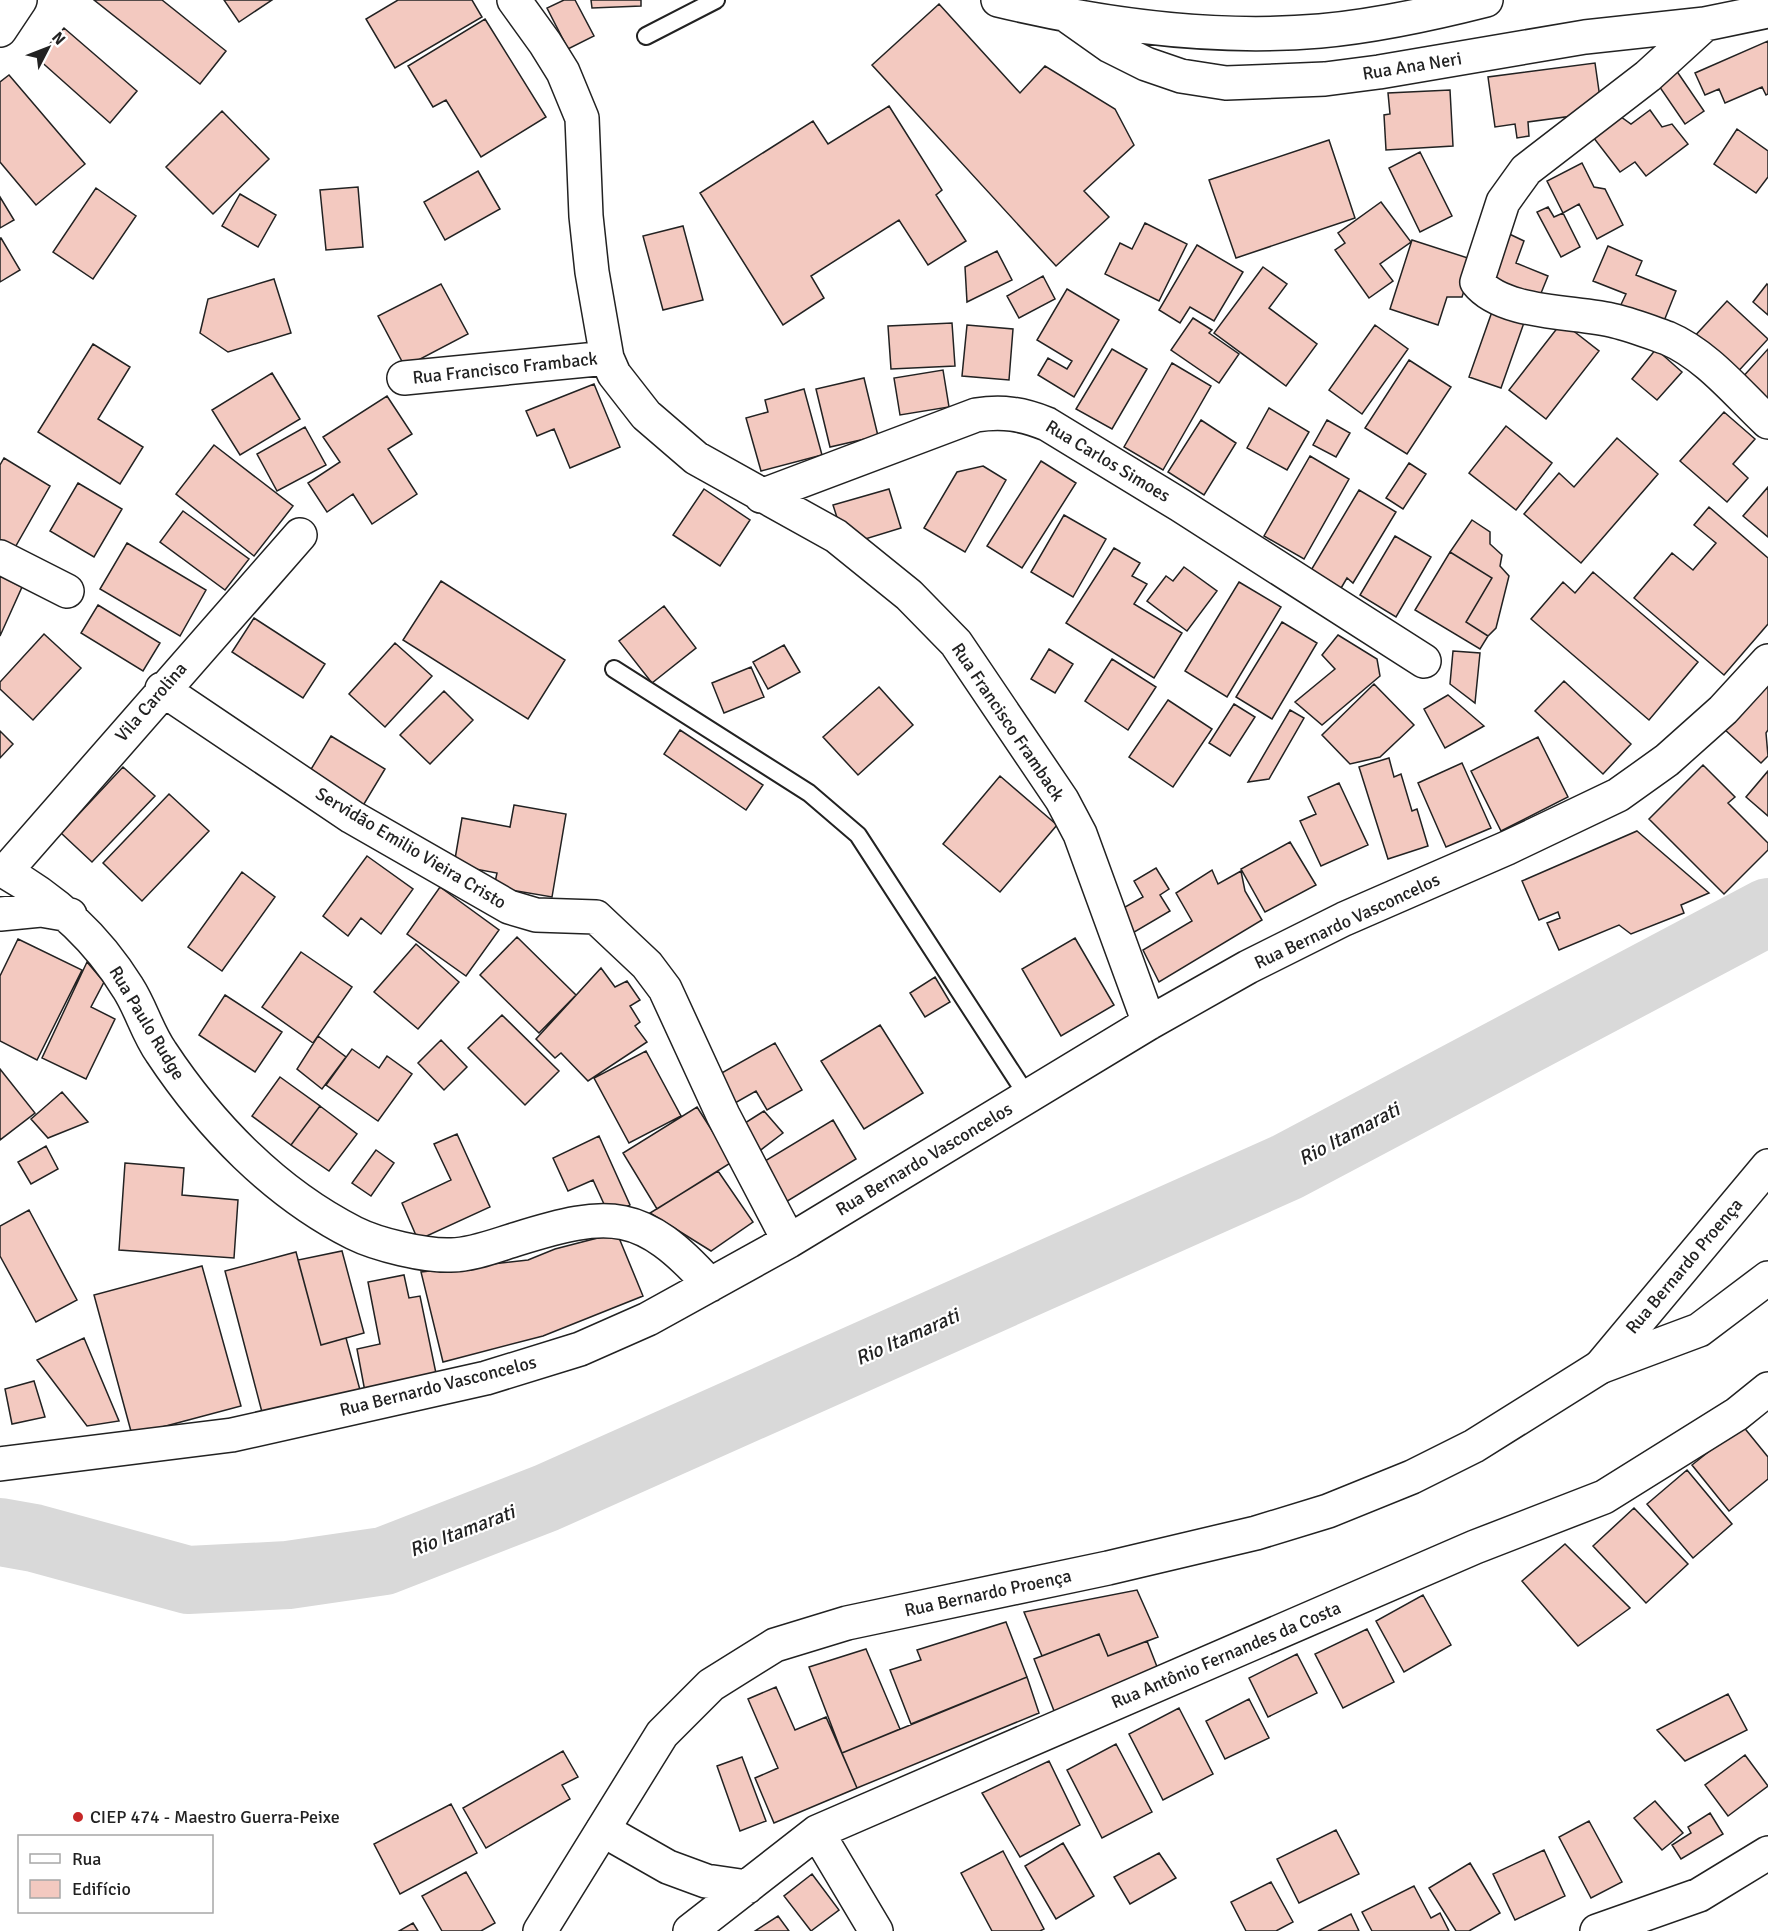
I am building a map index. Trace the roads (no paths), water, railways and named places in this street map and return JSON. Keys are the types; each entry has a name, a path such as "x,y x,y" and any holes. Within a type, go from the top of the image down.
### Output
{"street":[{"path":"0,30 20,0"},
{"name":"Rua Francisco Framback","path":"514,0 545,43 562,72 582,118 586,216 592,272 607,358 625,388 669,437 696,458 836,536 909,595 956,643 1062,800 1080,834 1149,1023"},
{"path":"998,0 1069,17 1236,32 1319,31 1420,16 1486,0"},
{"name":"Rua Ana Neri","path":"1069,17 1110,46 1146,64 1181,76 1226,83 1357,75 1585,37 1705,24 1768,11"},
{"path":"1705,24 1624,96 1527,170 1503,202 1477,282 1483,289 1507,302 1614,321 1669,339 1703,360 1768,422"},
{"name":"Rua Francisco Framback","path":"404,378 607,358"},
{"name":"Rua Carlos Simoes","path":"761,496 976,415 999,411 1026,415 1047,424 1180,505 1424,661"},
{"name":"Vila Carolina","path":"2,871 300,535"},
{"path":"0,557 67,591"},
{"name":"Rua Bernardo Vasconcelos","path":"0,1464 232,1435 486,1378 580,1349 648,1319 789,1241 1149,1023 1248,967 1344,919 1507,848 1618,795 1683,746 1723,710 1768,661"},
{"name":"Servidão Emilio Vieira Cristo","path":"162,689 352,818 508,908 536,915 596,917 627,943 665,989 723,1115 789,1241"},
{"name":"Rua Paulo Rudge","path":"2,871 70,915 100,947 129,989 159,1050 191,1096 230,1140 272,1178 314,1210 356,1234 399,1248 451,1256 566,1224 607,1219 648,1231 667,1243 710,1285"},
{"path":"0,914 41,910 70,915"},
{"name":"Rua Bernardo Proença","path":"540,1931 662,1734 711,1685 775,1645 847,1623 1108,1568 1256,1533 1328,1511 1412,1477 1454,1456 1547,1402 1600,1367 1768,1166"},
{"path":"1600,1367 1699,1330 1768,1278"},
{"name":"Rua Antônio Fernandes da Costa","path":"690,1931 817,1832 1475,1547 1604,1497 1737,1414 1768,1389"},
{"path":"603,1830 668,1867 706,1881 747,1887"},
{"path":"817,1832 876,1931"},
{"path":"1597,1931 1699,1895 1768,1853"}],"lane":[{"path":"646,36 716,0"},
{"path":"614,669 809,793 858,835 1028,1097"}],"waterway":[{"name":"Rio Itamarati","path":"0,1532 34,1538 188,1580 288,1575 384,1561 546,1498 1287,1167 1768,912"}],"place":[{"name":"CIEP 474 - Maestro Guerra-Peixe","path":"78,1817"}]}
